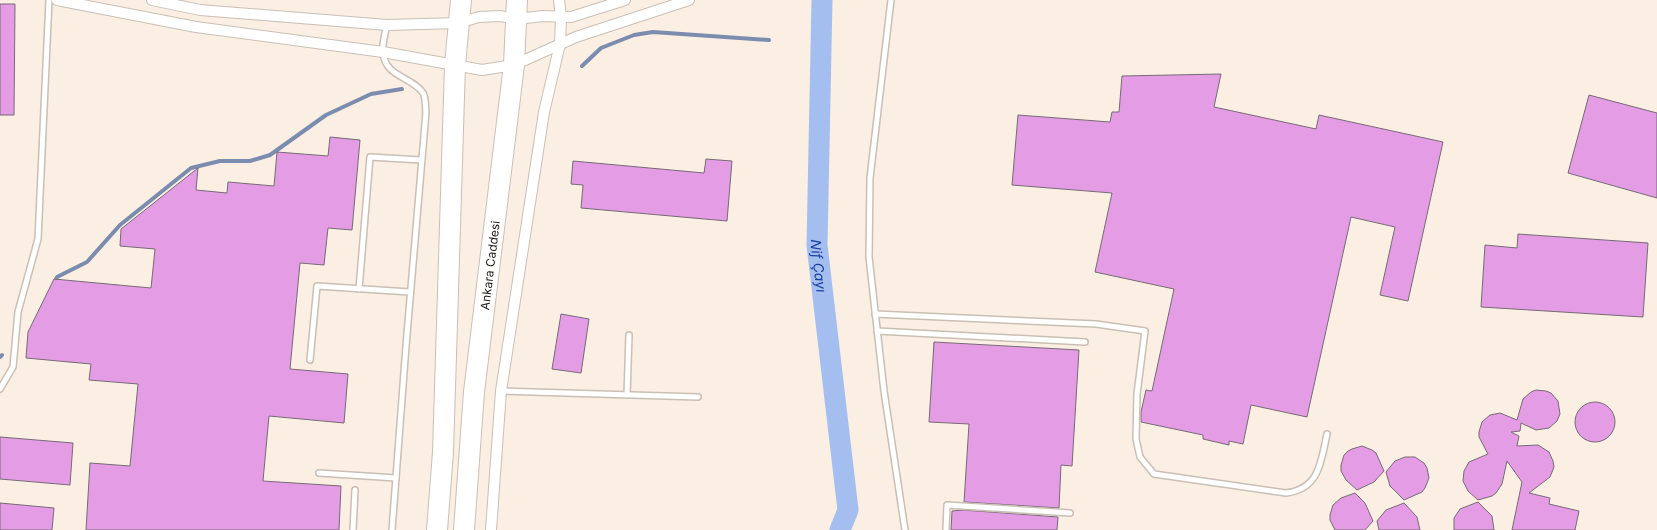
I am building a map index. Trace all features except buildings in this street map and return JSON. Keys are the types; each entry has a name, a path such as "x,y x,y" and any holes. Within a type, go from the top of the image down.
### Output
{"highway":[{"path":"437,530 443,452 455,66 461,0"},
{"name":"Ankara Caddesi","path":"464,530 474,392 514,65 517,9"}],"street":[{"path":"57,0 196,27 383,52 482,70 514,65 576,37 689,0"},
{"path":"152,0 200,10 387,25 458,23 479,17 500,16 517,9 543,16 571,18 625,0"},
{"path":"491,530 501,391 544,112 560,44 561,17 559,0"}],"lane":[{"path":"0,389 12,367 18,312 38,239 49,0"},
{"path":"891,0 870,178 869,257 884,390 905,530"},
{"path":"387,25 383,52 387,66 402,78 417,86 424,94 426,112 392,530"},
{"path":"358,288 370,157 422,160"},
{"path":"310,360 317,286 410,292"},
{"path":"876,314 1096,324 1145,331 1137,394 1136,439 1140,457 1154,474 1286,493 1293,492 1304,487 1314,478 1320,466 1327,434"},
{"path":"877,332 1085,342"},
{"path":"627,395 629,335"},
{"path":"501,391 698,397"},
{"path":"319,473 396,478"},
{"path":"353,530 355,490"},
{"path":"946,530 947,504 1070,513"}],"waterway":[{"name":"Nif Çayı","path":"822,0 817,245 848,510 840,530"},
{"path":"582,66 601,48 634,35 653,32 769,40"},
{"path":"54,284 57,277 87,262 120,225 191,168 220,161 250,161 270,155 326,115 371,94 402,89"}]}
